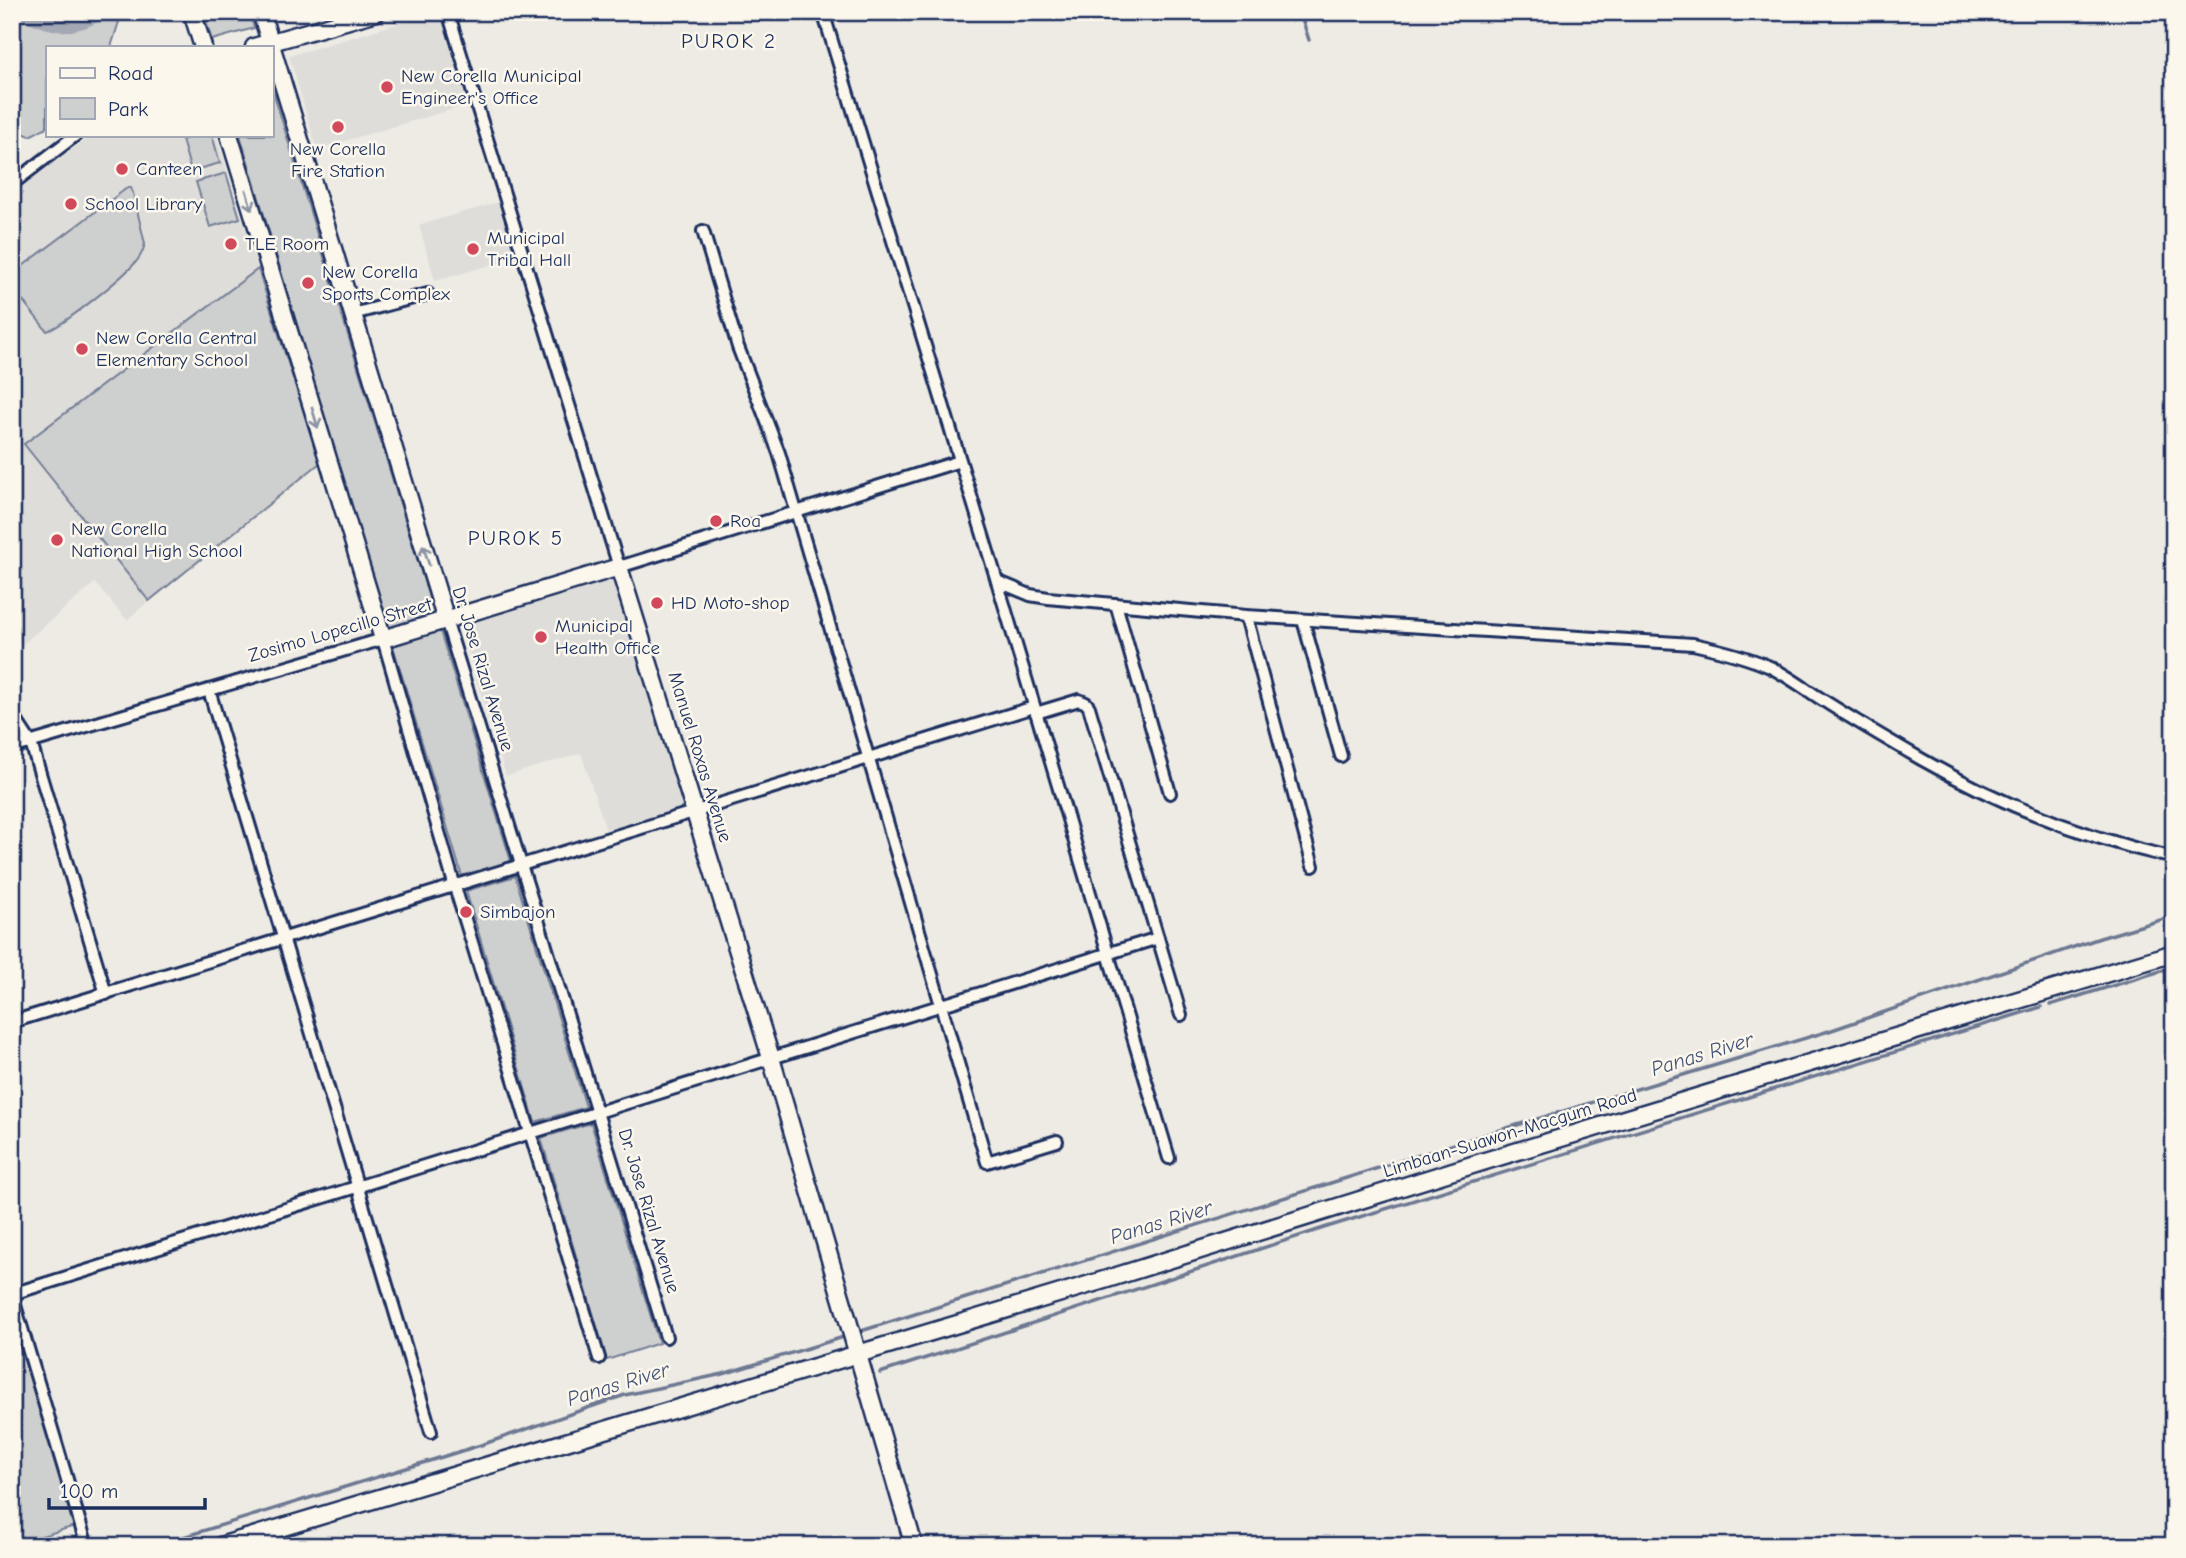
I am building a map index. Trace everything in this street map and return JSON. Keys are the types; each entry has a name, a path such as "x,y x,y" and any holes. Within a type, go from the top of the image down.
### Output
{"main road":[{"path":"192,12 203,46"},
{"name":"Dr. Jose Rizal Avenue","path":"261,12 262,45"},
{"path":"262,45 377,12"},
{"name":"Dr. Jose Rizal Avenue","path":"273,78 353,314 446,620"},
{"path":"229,136 383,639"},
{"name":"Zosimo Lopecillo Street","path":"383,639 619,567"},
{"name":"Manuel Roxas Avenue","path":"619,567 771,1058 914,1546"},
{"name":"Limbaan-Suawon-Macgum Road","path":"220,1546 857,1347 2174,954"}],"street":[{"name":"Manuel Roxas Avenue","path":"448,12 619,567"},
{"path":"823,12 1169,1158"},
{"path":"12,184 75,136"},
{"path":"703,231 721,298 779,453 987,1162 1057,1141"},
{"path":"353,314 428,294"},
{"name":"Zosimo Lopecillo Street","path":"619,567 960,461"},
{"path":"997,582 1030,595 1048,598 1246,617 1693,644 1742,655 1773,669 1879,734 1986,793 2048,821 2174,858"},
{"path":"1116,604 1170,793"},
{"path":"1246,617 1313,866"},
{"name":"Dr. Jose Rizal Avenue","path":"446,620 666,1337"},
{"path":"1303,620 1341,756"},
{"name":"Zosimo Lopecillo Street","path":"12,748 383,639"},
{"path":"383,639 455,887 599,1359"},
{"path":"209,690 431,1432"},
{"path":"12,1022 868,757 1079,700 1089,707 1181,1015"},
{"path":"12,714 32,743 106,994"},
{"path":"86,1543 12,1295 1158,938"}],"shaded area":[{"path":"440,12 467,105 317,149 289,56"},
{"name":"New Corella Central Elementary School","path":"92,136 216,136 258,269 25,443 149,601 127,620 95,583 12,653 12,194 47,165"},
{"path":"499,202 515,258 435,281 419,225"},
{"path":"612,575 685,806 606,830 581,753 506,776 459,622"}],"green space":[{"path":"12,12 122,12 111,46 46,46 46,128 30,136 12,129"},
{"path":"203,12 249,12 254,28 212,40"},
{"path":"273,91 434,614 388,628 240,136 273,136"},
{"path":"196,136 212,136 220,163 191,171 182,140"},
{"path":"226,173 240,218 210,227 196,182"},
{"path":"127,188 131,188 133,193 145,244 140,257 92,300 47,331 12,287 12,274"},
{"path":"258,269 320,463 149,601 24,444"},
{"path":"440,631 511,861 462,876 393,646"},
{"path":"515,876 586,1107 535,1122 466,891"},
{"path":"591,1123 659,1343 607,1360 541,1138"},
{"path":"12,1319 75,1526 12,1545"}],"waterway":[{"path":"29,12 62,22 79,20 96,12"},
{"path":"1300,12 1309,40"},
{"name":"Panas River","path":"858,1332 1464,1141 1829,1031 2100,938 2174,916"},
{"path":"2050,1005 2174,967"},
{"path":"880,1373 1327,1227 2041,1007"},
{"name":"Panas River","path":"154,1546 484,1444 625,1395 723,1374 847,1336"}],"place":[{"name":"New Corella Municipal Engineer's Office","path":"387,87"},
{"name":"New Corella Fire Station","path":"338,127"},
{"name":"Canteen","path":"122,169"},
{"name":"School Library","path":"71,204"},
{"name":"TLE Room","path":"231,244"},
{"name":"Municipal Tribal Hall","path":"473,249"},
{"name":"New Corella Sports Complex","path":"308,283"},
{"name":"New Corella Central Elementary School","path":"82,349"},
{"name":"Roa","path":"716,521"},
{"name":"New Corella National High School","path":"57,540"},
{"name":"HD Moto-shop","path":"657,603"},
{"name":"Municipal Health Office","path":"541,637"},
{"name":"Simbajon","path":"466,912"}],"district":[{"name":"PUROK 2","path":"729,41"},
{"name":"PUROK 5","path":"516,538"}]}
